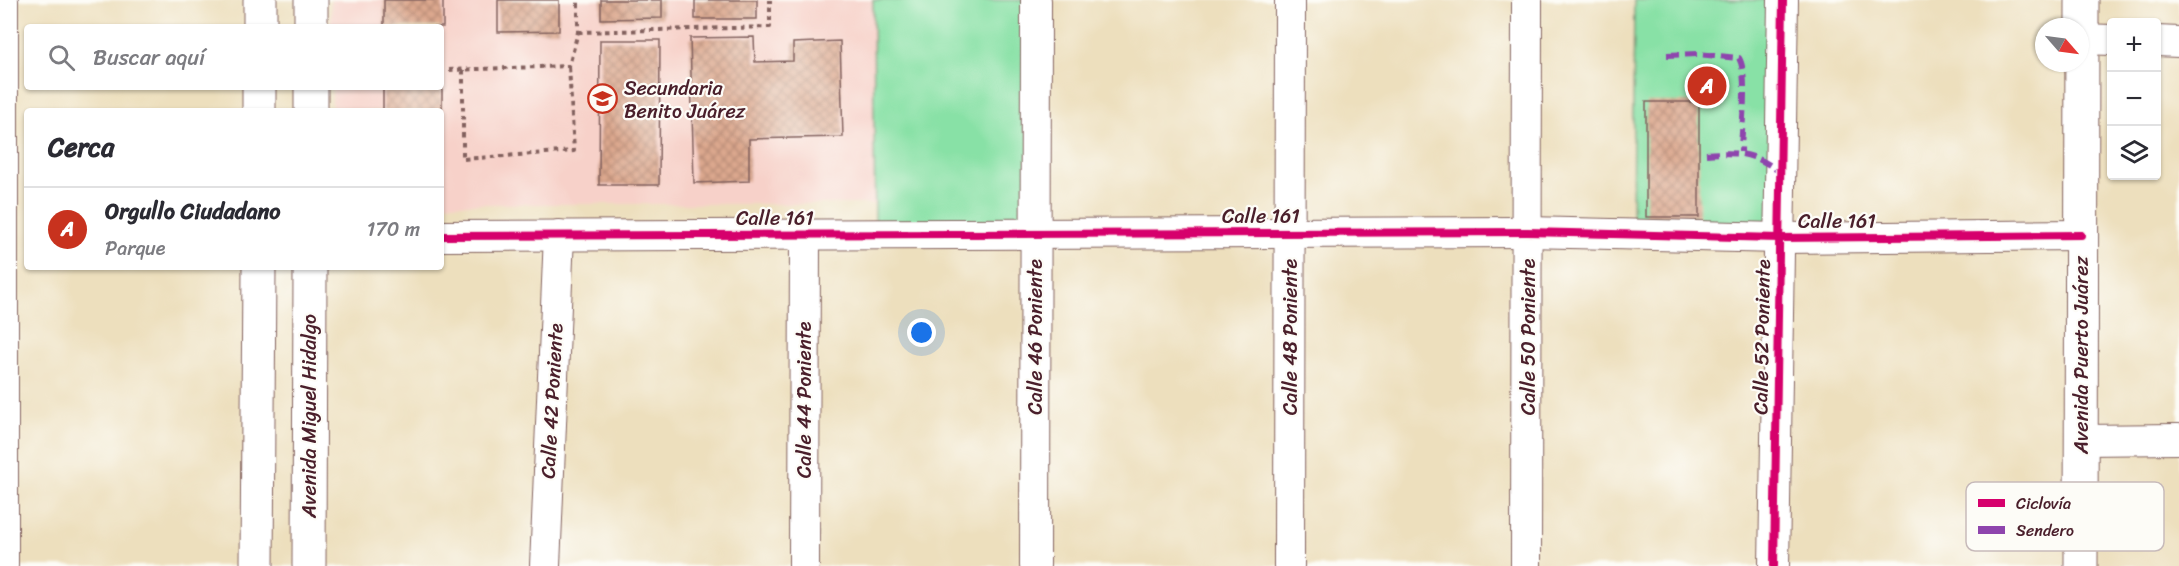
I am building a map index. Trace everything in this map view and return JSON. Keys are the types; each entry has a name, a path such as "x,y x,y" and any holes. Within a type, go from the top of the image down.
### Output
{"main road":[{"path":"260,0 260,24"},
{"path":"311,0 311,24"},
{"name":"Avenida Puerto Juárez","path":"2082,0 2097,40 2081,235 2082,482"},
{"path":"259,90 259,108"},
{"path":"311,90 311,108"},
{"path":"257,566 259,270"},
{"name":"Avenida Miguel Hidalgo","path":"309,566 310,270"},
{"name":"Avenida Puerto Juárez","path":"2081,551 2081,566"}],"street":[{"path":"3,0 15,235 3,566"},
{"name":"Calle 46 Poniente","path":"1035,566 1036,0"},
{"name":"Calle 48 Poniente","path":"1289,566 1290,0"},
{"name":"Calle 50 Poniente","path":"1526,566 1527,0"},
{"name":"Calle 52 Poniente","path":"1774,566 1783,0"},
{"path":"2161,41 2179,42"},
{"name":"Calle 161","path":"444,236 1528,232 1780,237 2081,235"},
{"name":"Calle 44 Poniente","path":"804,566 805,234"},
{"name":"Calle 42 Poniente","path":"545,566 560,235"},
{"path":"2082,440 2179,439"}],"path":[{"path":"463,70 463,159 574,151 568,66 578,32 578,0"},
{"path":"578,32 771,27 770,0"},
{"path":"450,70 568,66"}],"shaded area":[{"name":"Secundaria Benito Juárez","path":"331,0 873,0 875,204 444,204 444,108 332,108 332,90 444,90 444,24 331,24"}],"green space":[{"path":"873,0 1036,0 1036,234 875,234"},
{"path":"1634,0 1783,0 1780,237 1632,234"}],"building":[{"path":"384,0 443,0 443,24 384,24"},
{"path":"498,0 559,0 559,31 498,32"},
{"path":"601,0 662,0 662,18 601,19"},
{"path":"695,0 757,0 757,19 695,19"},
{"path":"754,37 755,62 793,61 793,43 840,41 843,137 749,139 749,181 694,183 690,38"},
{"path":"600,40 660,40 659,185 599,185"},
{"path":"383,90 442,90 442,108 383,108"},
{"path":"1646,102 1699,102 1699,217 1646,217"}],"marked path":[{"path":"1667,55 1698,54 1739,58 1744,77 1741,152"},
{"path":"1706,154 1745,155 1761,160 1780,172"}],"cycle path":[{"path":"1774,566 1783,0"},
{"path":"444,236 1528,232 1780,238 2081,235"}],"place":[{"name":"Orgullo Ciudadano","path":"1707,86"},
{"name":"Secundaria Benito Juárez","path":"603,99"}]}
